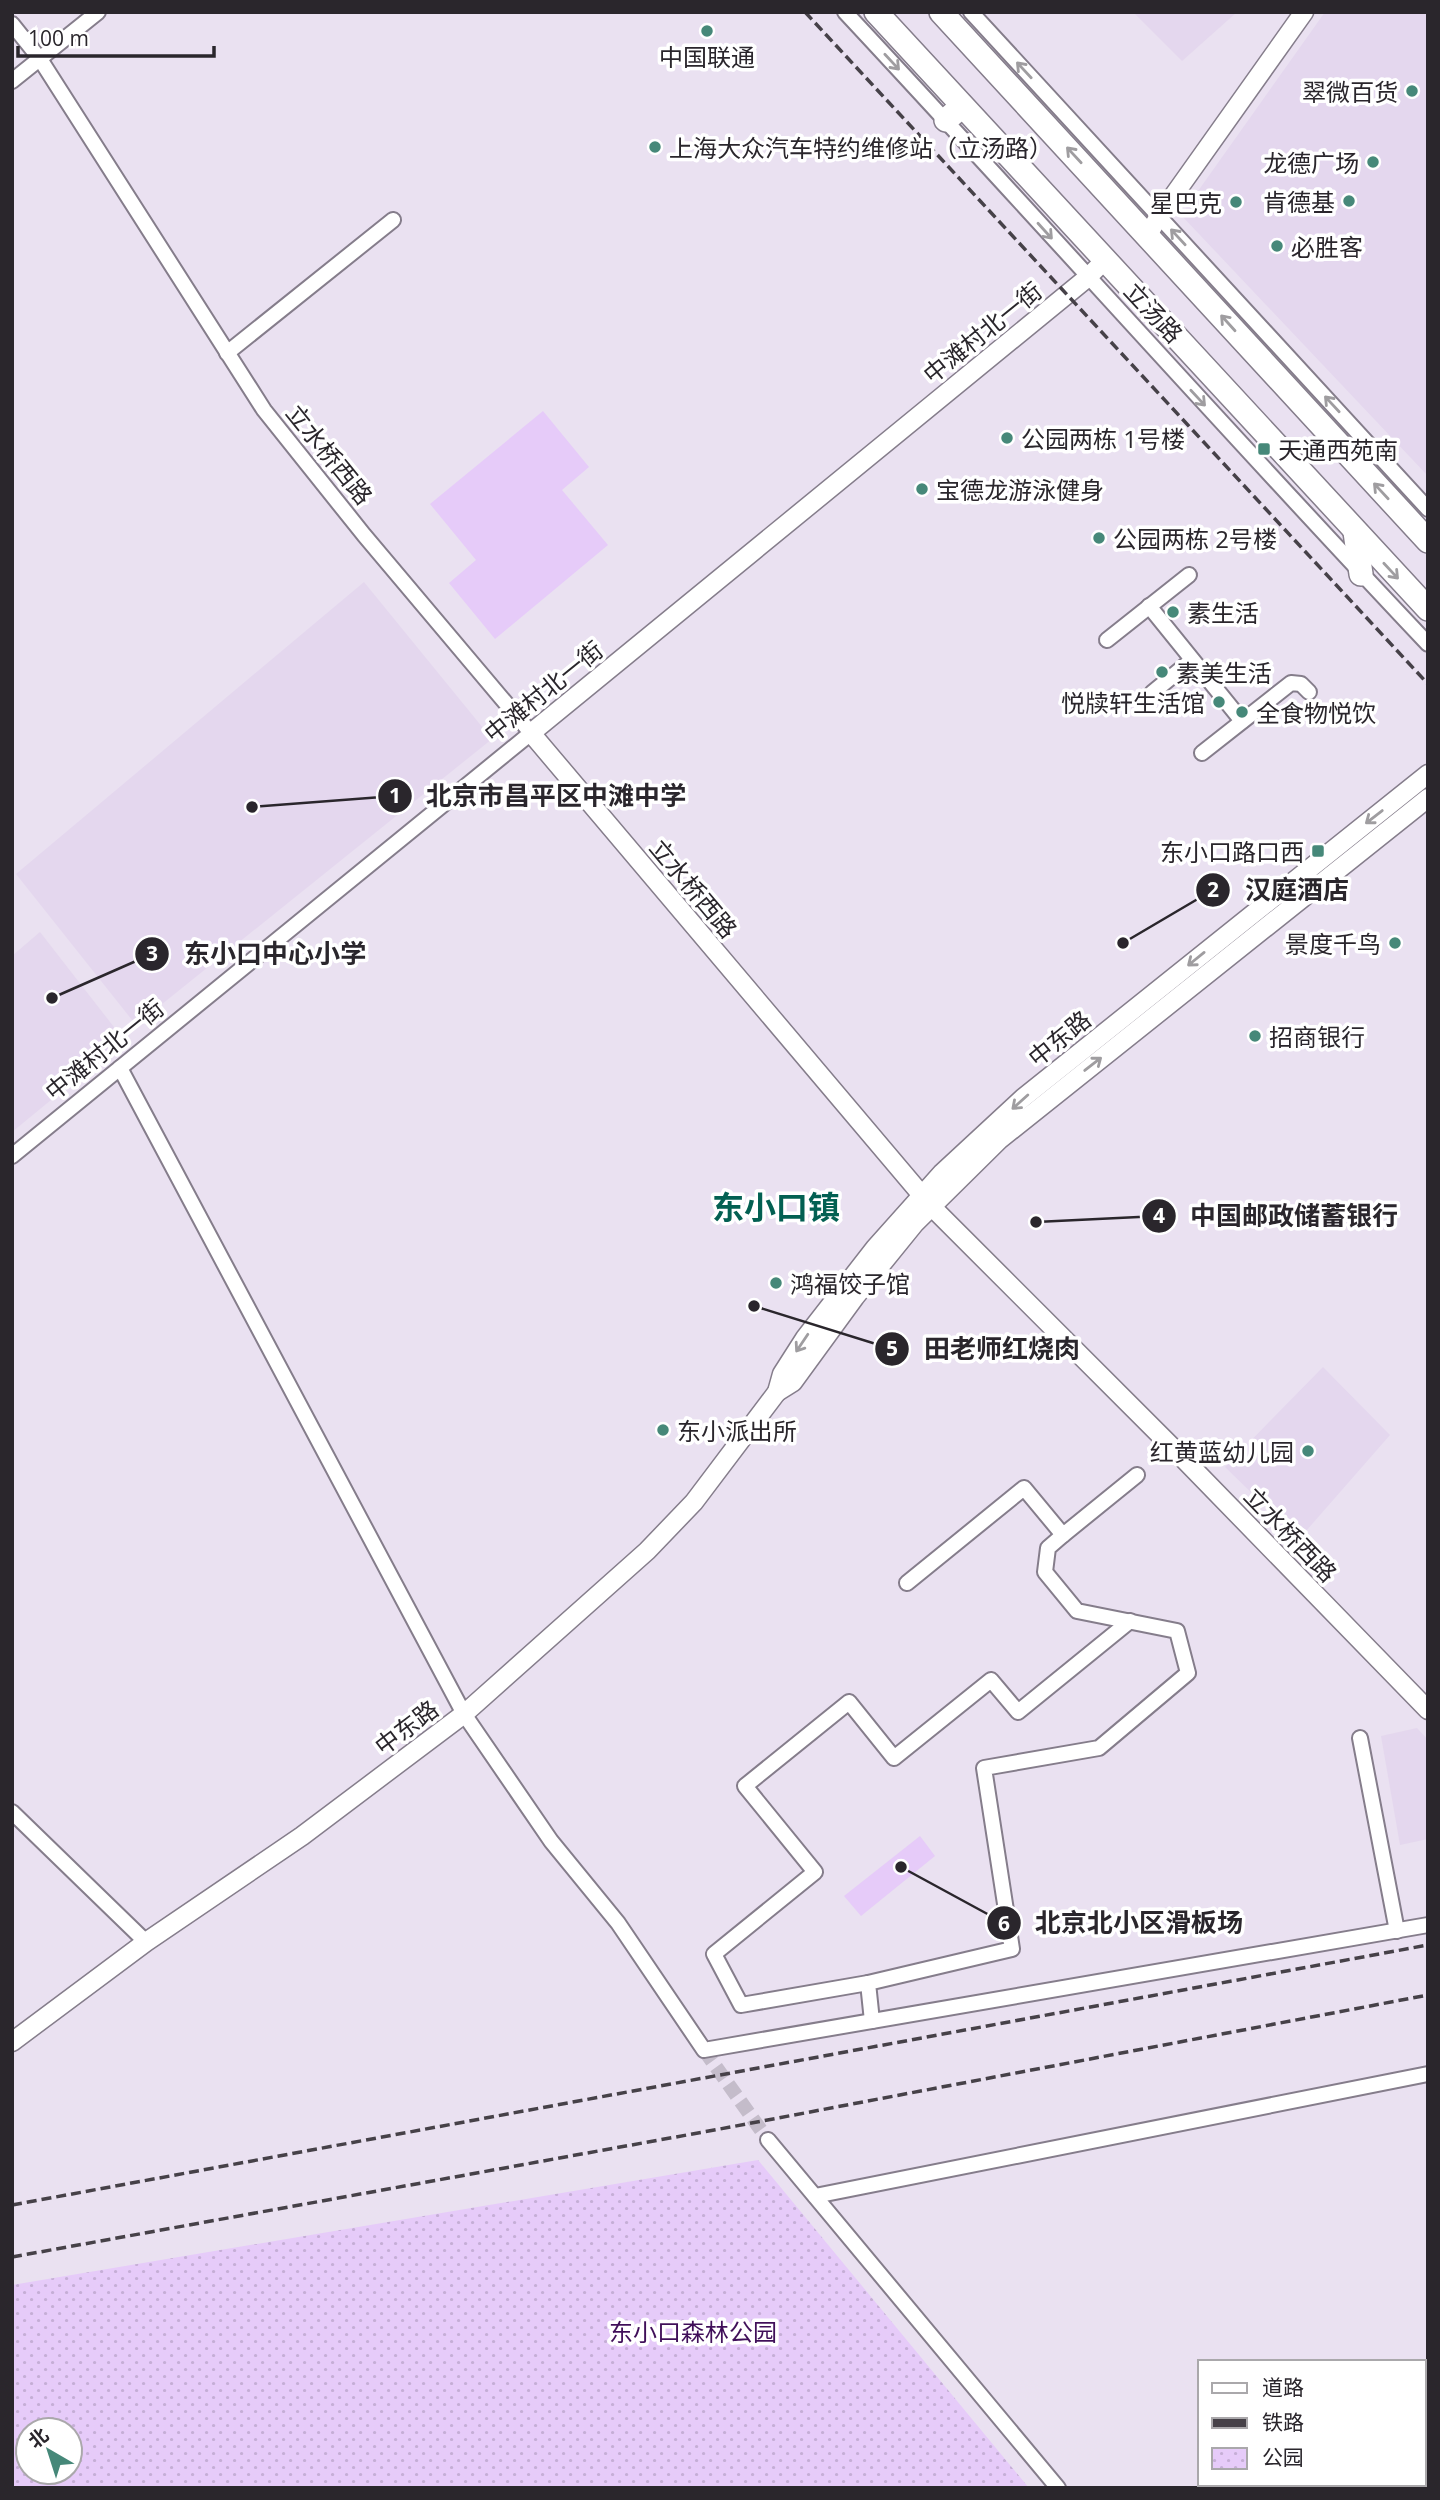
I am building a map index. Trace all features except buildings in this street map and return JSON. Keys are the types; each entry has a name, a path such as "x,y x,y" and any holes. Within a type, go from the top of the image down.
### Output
{"main road":[{"name":"立汤路","path":"876,12 954,113 1104,261 1428,609"},
{"name":"立汤路","path":"941,12 1130,215 1153,220 1428,541"},
{"path":"1355,532 1361,574"}],"street":[{"path":"12,81 98,12"},
{"name":"立汤路","path":"845,12 954,113 1087,278 1428,644"},
{"name":"立汤路","path":"971,12 1153,220 1428,509"},
{"path":"1153,220 1163,198 1294,12"},
{"path":"1153,220 1304,12"},
{"name":"立水桥西路","path":"12,24 40,59 264,410 364,535 927,1200 1428,1710"},
{"path":"227,353 393,220"},
{"name":"中滩村北一街","path":"12,1156 1087,278 1104,261"},
{"path":"1107,640 1189,575"},
{"path":"1149,607 1242,721"},
{"path":"1152,693 1192,660"},
{"path":"1202,753 1291,683 1301,684 1309,692"},
{"name":"中东路","path":"12,2042 146,1942 302,1836 464,1714 648,1551 694,1502 777,1392 793,1382 927,1200 942,1173 1023,1098 1428,774"},
{"name":"中东路","path":"927,1200 1035,1110 1428,798"},
{"path":"120,1068 464,1714 551,1841 618,1923 704,2050 1428,1925"},
{"path":"1130,1622 1018,1712 991,1680 894,1758 849,1702 745,1786 815,1872 714,1954 741,2005 868,1983 1012,1949 984,1768 1099,1748 1188,1673 1177,1630 1077,1611 1045,1572 1048,1548 1137,1475"},
{"path":"907,1583 1024,1488 1063,1535"},
{"path":"1360,1738 1397,1931"},
{"path":"12,1812 146,1942"},
{"path":"868,1983 872,2021"},
{"path":"815,2196 1428,2074"},
{"path":"768,2140 1058,2488"}],"shaded area":[{"path":"1133,12 1237,12 1182,61"},
{"name":"龙德广场","path":"1325,12 1428,12 1428,476 1181,215"},
{"path":"364,582 492,739 136,1025 16,874"},
{"path":"40,932 124,1040 12,1132 12,956"},
{"name":"红黄蓝幼儿园","path":"1323,1367 1390,1435 1299,1539 1225,1467"},
{"path":"1417,1728 1428,1740 1428,1839 1400,1845 1381,1736"}],"green space":[{"path":"543,411 589,467 562,490 608,545 495,639 449,583 476,560 430,504"},
{"path":"920,1836 935,1856 861,1916 844,1896"},
{"name":"东小口森林公园","path":"758,2160 1029,2488 12,2488 12,2285"}],"tunnel":[{"path":"704,2050 768,2140"}],"railway":[{"path":"805,12 1428,684"},
{"path":"12,2205 1428,1945"},
{"path":"12,2257 720,2129 1428,1995"}],"place":[{"name":"中国联通","path":"707,31"},
{"name":"翠微百货","path":"1412,91"},
{"name":"上海大众汽车特约维修站（立汤路）","path":"655,147"},
{"name":"龙德广场","path":"1373,162"},
{"name":"肯德基","path":"1349,201"},
{"name":"星巴克","path":"1236,202"},
{"name":"必胜客","path":"1277,246"},
{"name":"公园两栋 1号楼","path":"1007,438"},
{"name":"天通西苑南","path":"1264,449"},
{"name":"宝德龙游泳健身","path":"922,489"},
{"name":"公园两栋 2号楼","path":"1099,538"},
{"name":"素生活","path":"1173,612"},
{"name":"素美生活","path":"1162,672"},
{"name":"悦牍轩生活馆","path":"1219,702"},
{"name":"全食物悦饮","path":"1242,712"},
{"name":"北京市昌平区中滩中学","path":"252,807"},
{"name":"东小口路口西","path":"1318,851"},
{"name":"汉庭酒店","path":"1123,943"},
{"name":"景度千鸟","path":"1395,943"},
{"name":"东小口中心小学","path":"52,998"},
{"name":"招商银行","path":"1255,1036"},
{"name":"中国邮政储蓄银行","path":"1036,1222"},
{"name":"鸿福饺子馆","path":"776,1283"},
{"name":"田老师红烧肉","path":"754,1306"},
{"name":"东小派出所","path":"663,1430"},
{"name":"红黄蓝幼儿园","path":"1308,1451"},
{"name":"北京北小区滑板场","path":"901,1867"}],"district":[{"name":"东小口镇","path":"776,1206"}]}
